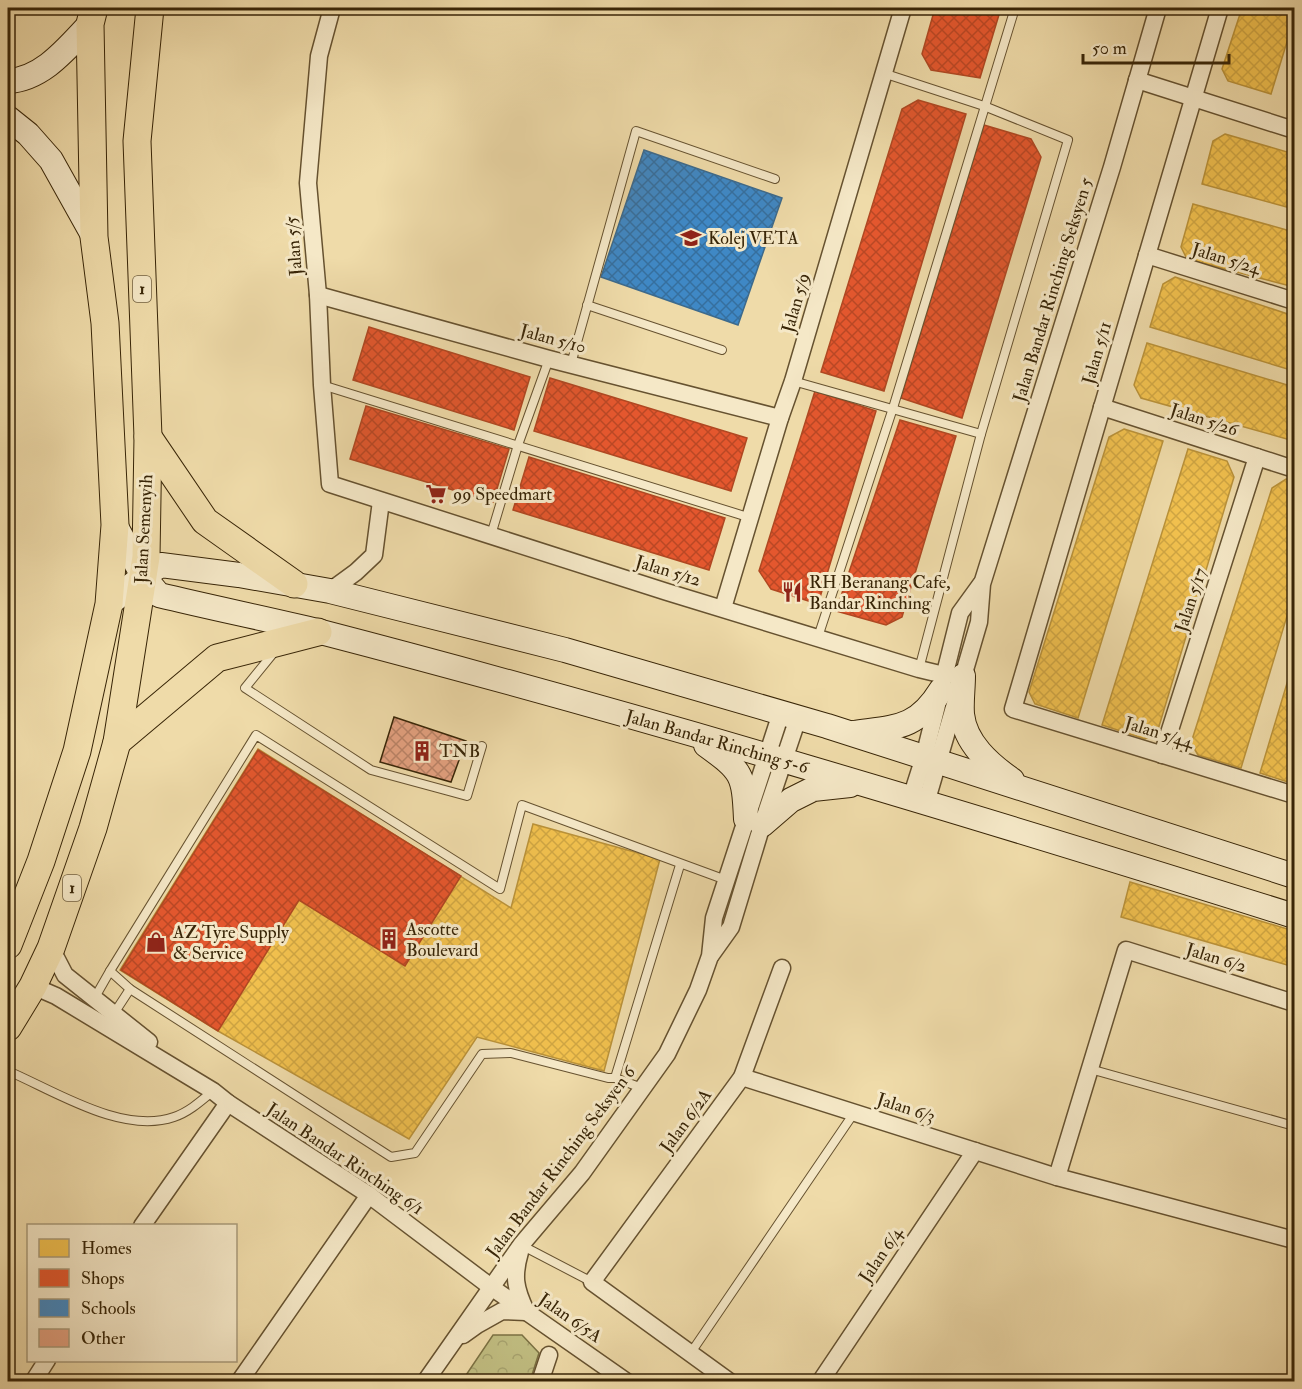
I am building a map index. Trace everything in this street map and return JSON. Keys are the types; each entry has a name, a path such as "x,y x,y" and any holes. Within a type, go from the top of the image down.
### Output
{"main road":[{"name":"Jalan Semenyih","path":"8,1028 33,986 51,948 93,828 117,742 146,557 148,437 137,141 150,8"},
{"name":"Jalan Semenyih","path":"8,945 41,861 77,751 109,604 115,525 105,323 94,237 92,16"},
{"path":"148,437 205,521 294,584"},
{"path":"117,742 217,658 318,632"}],"street":[{"name":"Jalan 5/5","path":"330,484 318,295 308,183 319,56 332,8"},
{"name":"Jalan 5/9","path":"723,608 793,381 903,8"},
{"name":"Jalan Bandar Rinching Seksyen 5","path":"950,680 979,622 982,584 1109,178 1158,8"},
{"name":"Jalan 5/11","path":"1013,709 1220,8"},
{"path":"8,81 20,80 57,59 92,16"},
{"path":"1137,80 1294,130"},
{"path":"8,118 28,134 51,160 94,237"},
{"name":"Jalan 5/24","path":"1146,255 1294,301"},
{"name":"Jalan 5/10","path":"318,295 549,359 780,418"},
{"name":"Jalan 5/26","path":"1102,407 1294,469"},
{"name":"Jalan 5/17","path":"1162,754 1257,457"},
{"name":"Jalan 5/12","path":"330,484 950,680"},
{"path":"330,591 374,555 381,501"},
{"name":"Jalan Bandar Rinching 5-6","path":"115,525 143,576 159,595 318,632 689,733 1294,916"},
{"path":"109,604 160,565 330,591 565,650 789,715 1294,876"},
{"path":"848,734 897,726 914,720 930,708 950,680"},
{"path":"919,801 950,680"},
{"path":"931,759 950,680"},
{"path":"950,680 971,742 989,761 1026,790"},
{"name":"Jalan 5/44","path":"1013,709 1294,795"},
{"name":"Jalan Bandar Rinching Seksyen 6","path":"425,1382 521,1245 582,1173 667,1054 698,990 710,956 714,918 726,880 754,822 789,715"},
{"path":"689,733 730,762 737,770 754,822 813,789 862,784"},
{"name":"Jalan Bandar Rinching Seksyen 6","path":"710,956 731,927 754,822"},
{"name":"Jalan Bandar Rinching 6/1","path":"51,948 65,975 154,1046 173,1068"},
{"name":"Jalan 6/2","path":"1090,1069 1126,950 1294,1003"},
{"name":"Jalan 6/2A","path":"592,1282 742,1077 782,968"},
{"name":"Jalan Bandar Rinching 6/1","path":"33,986 56,996 213,1091 369,1195 492,1287"},
{"path":"1057,1177 1090,1069"},
{"name":"Jalan 6/3","path":"742,1077 1057,1177 1294,1240"},
{"path":"143,1224 228,1103"},
{"name":"Jalan 6/4","path":"820,1382 975,1151"},
{"path":"238,1382 369,1195"},
{"path":"521,1245 515,1271 517,1293 527,1312"},
{"path":"592,1282 730,1382"},
{"name":"Jalan 6/5A","path":"492,1287 625,1381"},
{"path":"452,1344 477,1325 502,1311 527,1312"},
{"path":"540,1382 549,1355"},
{"path":"33,1382 47,1362"}],"lane":[{"path":"818,637 893,408 1015,8"},
{"path":"883,73 984,106 1068,140 981,434 919,669"},
{"path":"571,364 636,132 775,179"},
{"path":"587,305 722,350"},
{"path":"491,535 518,445 549,359"},
{"path":"793,381 981,434"},
{"path":"322,385 751,518"},
{"path":"283,641 245,688 371,770 467,796 482,746"},
{"path":"94,999 256,735 500,889 522,805 726,880"},
{"path":"615,1078 680,865"},
{"path":"111,971 130,989 390,1157 415,1153 482,1054 511,1053 615,1078 642,1089"},
{"path":"113,1015 130,989"},
{"path":"1090,1069 1294,1126"},
{"path":"8,1071 52,1094 104,1114 130,1120 159,1120 174,1117 192,1108 213,1091"},
{"path":"690,1354 854,1112"},
{"path":"521,1245 592,1282"}],"green space":[{"path":"493,1335 522,1335 539,1353 530,1381 462,1381"}],"building: Homes":[{"path":"1242,8 1294,8 1294,19 1271,94 1228,81 1222,69"},
{"path":"1225,134 1294,154 1294,209 1202,184 1213,141"},
{"path":"1193,204 1294,232 1294,287 1187,259 1181,247"},
{"path":"1175,277 1294,316 1294,371 1150,327 1163,284"},
{"path":"1147,343 1294,387 1294,441 1141,398 1134,385"},
{"path":"1124,429 1163,441 1078,718 1035,704 1029,692 1109,437"},
{"path":"1188,449 1227,461 1234,477 1157,733 1145,739 1102,725"},
{"path":"1286,479 1294,482 1294,593 1241,768 1198,755 1191,743 1272,488"},
{"path":"1294,660 1294,784 1260,773"},
{"name":"Ascotte Boulevard","path":"258,749 511,908 533,824 660,859 604,1071 477,1037 409,1139 218,1031 120,970"},
{"path":"1130,882 1294,931 1294,967 1121,917"}],"building: Shops":[{"path":"935,8 1001,8 980,78 931,70 922,54"},
{"path":"918,100 966,114 884,391 821,372 902,109"},
{"path":"984,125 1031,139 1041,157 962,418 901,398"},
{"path":"369,327 530,377 514,430 353,380"},
{"path":"550,378 747,438 731,491 534,431"},
{"path":"815,391 876,411 818,604 771,589 759,571"},
{"path":"366,406 509,449 493,502 350,459"},
{"path":"900,420 956,436 902,617 886,625 836,611"},
{"path":"529,457 725,518 709,570 513,510"},
{"path":"258,750 461,876 405,966 299,900 218,1031 121,970"}],"building: Schools":[{"name":"Kolej VETA","path":"644,150 782,198 738,325 601,277"}],"building: Other":[{"name":"TNB","path":"394,717 466,741 451,782 380,762"}],"place":[{"name":"Kolej VETA","path":"691,238"},
{"name":"99 Speedmart","path":"436,494"},
{"name":"RH Beranang Cafe, Bandar Rinching","path":"792,592"},
{"name":"TNB","path":"422,751"},
{"name":"Ascotte Boulevard","path":"389,939"},
{"name":"AZ Tyre Supply & Service","path":"156,942"}]}
